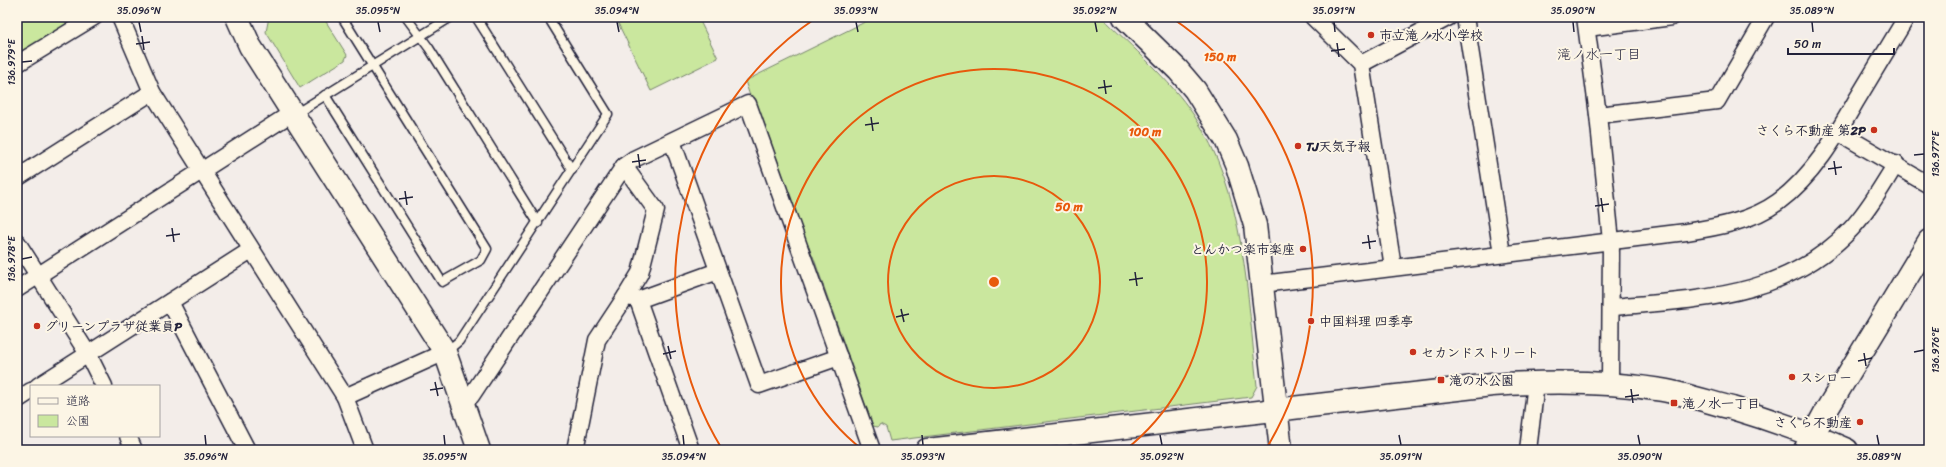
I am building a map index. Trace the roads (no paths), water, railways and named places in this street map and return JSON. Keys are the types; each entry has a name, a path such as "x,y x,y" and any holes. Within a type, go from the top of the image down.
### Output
{"street":[{"path":"17,64 94,17"},
{"path":"120,17 152,92 345,397 365,450"},
{"path":"1124,17 1178,70 1195,90 1226,140 1237,166 1255,225 1281,450"},
{"path":"1313,17 1361,64 1393,267"},
{"path":"1361,64 1449,17"},
{"path":"1465,17 1502,254"},
{"path":"1610,384 1612,307 1611,241 1598,115 1586,22 1672,17"},
{"path":"1598,115 1717,101 1766,17"},
{"path":"1262,284 1722,226 1755,214 1777,202 1802,180 1824,154 1906,17"},
{"path":"242,20 250,46 445,352 479,450"},
{"path":"17,178 152,92"},
{"path":"463,401 471,396 624,166 748,104 872,450"},
{"path":"17,289 292,113"},
{"path":"1838,132 1896,164 1929,185"},
{"path":"672,141 759,385 839,357"},
{"path":"1612,307 1734,293 1793,273 1813,262 1850,230 1860,218 1896,164"},
{"path":"575,450 597,340 632,298 656,210 624,166"},
{"path":"1809,442 1929,241"},
{"path":"17,242 88,354 104,385"},
{"path":"40,385 251,250"},
{"path":"632,298 718,271"},
{"path":"632,298 691,450"},
{"path":"170,302 246,450"},
{"path":"345,397 445,352"},
{"path":"927,450 1492,385 1536,383 1610,384 1663,390 1788,425 1809,442 1846,450"},
{"path":"1528,450 1536,383"},
{"path":"17,400 30,391"},
{"path":"128,437 134,450"}],"lane":[{"path":"325,95 442,282 482,260 487,249 342,17"},
{"path":"406,17 429,48 538,223"},
{"path":"292,113 300,111 451,17"},
{"path":"476,17 572,170"},
{"path":"445,352 459,341 538,223 608,114 548,17"}],"place":[{"name":"市立滝ノ水小学校","path":"1371,35"},
{"name":"さくら不動産 第2P","path":"1874,130"},
{"name":"TJ天気予報","path":"1298,146"},
{"name":"とんかつ楽市楽座","path":"1303,249"},
{"name":"中国料理 四季亭","path":"1311,321"},
{"name":"グリーンプラザ従業員P","path":"37,326"},
{"name":"セカンドストリート","path":"1413,352"},
{"name":"スシロー","path":"1792,377"},
{"name":"滝の水公園","path":"1441,380"},
{"name":"滝ノ水一丁目","path":"1674,403"},
{"name":"さくら不動産","path":"1860,422"}],"district":[{"name":"滝ノ水一丁目","path":"1599,54"}]}
